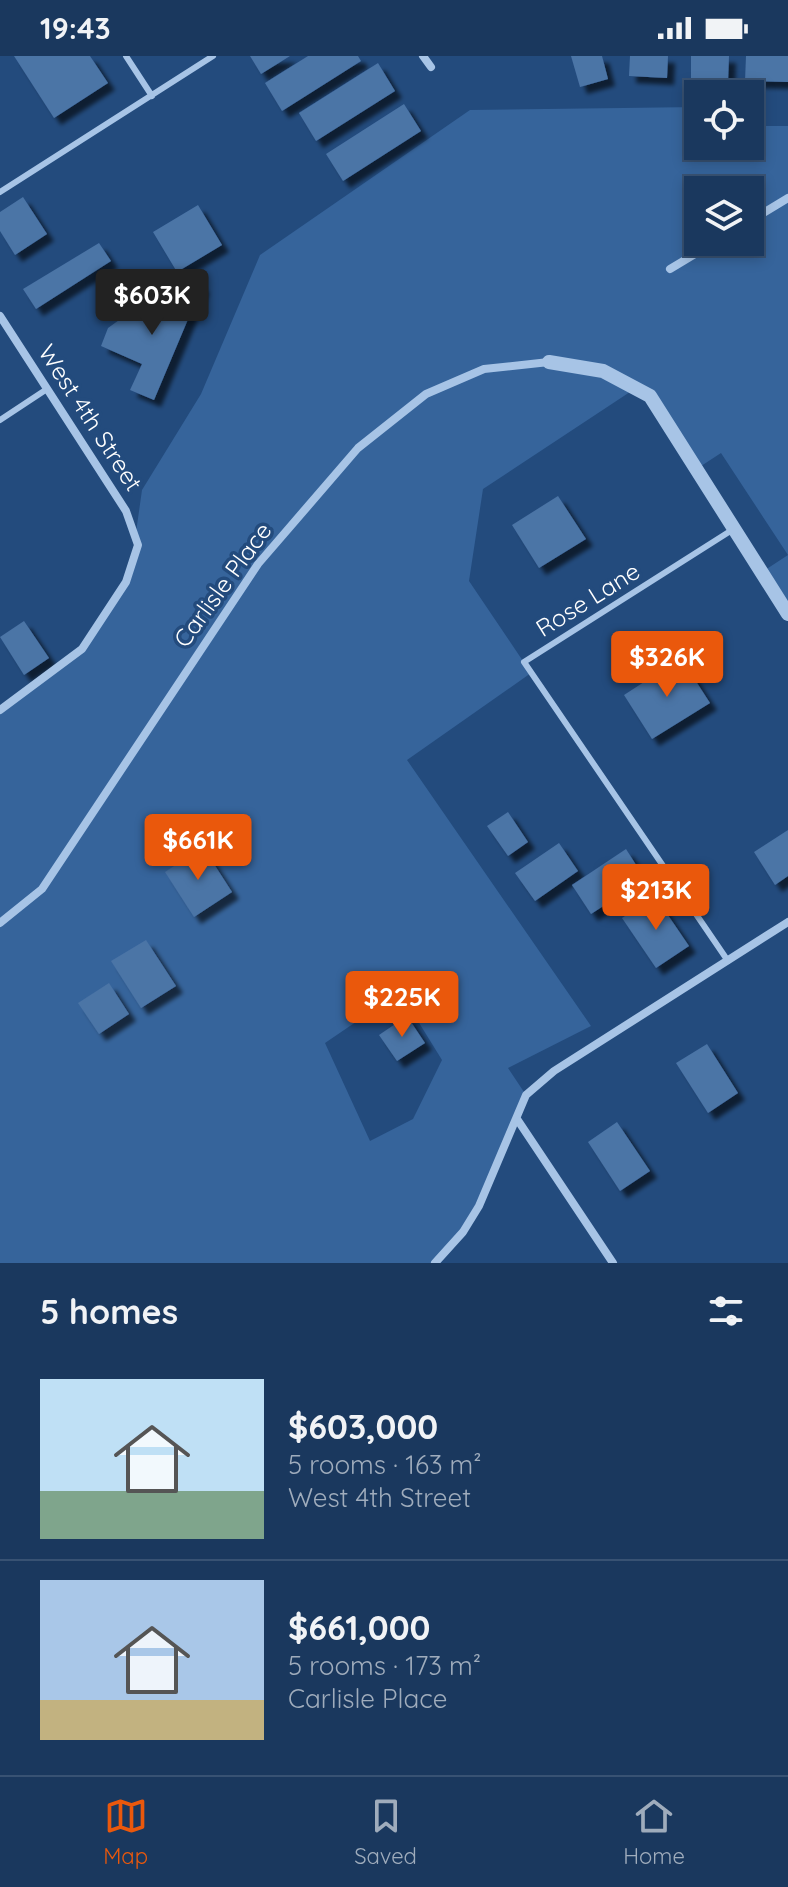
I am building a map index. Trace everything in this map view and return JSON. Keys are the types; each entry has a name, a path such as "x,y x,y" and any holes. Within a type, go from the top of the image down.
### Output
{"street":[{"path":"423,56 431,67"},
{"path":"764,213 788,198"},
{"path":"670,269 692,256"},
{"name":"West 4th Street","path":"0,316 126,511 138,545 126,582 82,649 0,710"},
{"path":"549,362 603,371 650,396 788,614"},
{"name":"Carlisle Place","path":"0,923 42,889 258,564 358,448 426,394 484,369 549,362"},
{"path":"435,1263 463,1232 479,1206 526,1095 554,1071 788,922"},
{"path":"517,1119 613,1263"}],"lane":[{"path":"126,56 152,96"},
{"path":"0,192 213,56"},
{"path":"0,420 47,389"},
{"name":"Rose Lane","path":"728,961 524,662 734,529"}],"shaded area":[{"path":"684,107 684,160 764,160 764,126 788,126 788,555 721,453 695,470 636,388 483,489 469,581 531,673 407,760 591,1026 508,1068 526,1095 479,1206 435,1263 0,1263 0,710 82,649 131,568 142,490 201,394 260,255 470,110","holes":["400,992 442,1060 413,1119 370,1141 325,1043"]},
{"path":"788,555 788,614 762,572"}],"building":[{"path":"14,56 90,56 108,83 54,118"},
{"path":"250,56 290,56 261,74"},
{"path":"308,56 358,56 361,61 282,111 265,83"},
{"path":"571,56 602,56 608,79 580,87"},
{"path":"630,56 668,56 667,78 629,76"},
{"path":"691,56 729,56 728,80 691,80"},
{"path":"746,56 788,56 788,82 745,80"},
{"path":"378,63 395,91 316,141 299,113"},
{"path":"404,104 421,131 343,181 326,154"},
{"path":"23,197 47,234 15,255 0,231 0,212"},
{"path":"198,205 222,245 177,272 153,232"},
{"path":"99,243 111,261 36,309 23,289"},
{"path":"185,278 202,286 154,400 130,390 142,364 101,346 108,328 147,300 171,311"},
{"path":"558,496 586,539 539,568 512,525"},
{"path":"24,621 49,658 24,675 0,637"},
{"path":"681,658 710,703 652,739 624,695"},
{"path":"508,812 528,842 508,856 487,826"},
{"path":"788,830 788,876 775,885 754,852"},
{"path":"559,843 578,871 535,901 515,873"},
{"path":"203,847 232,892 194,917 165,872"},
{"path":"626,849 645,879 591,914 572,885"},
{"path":"655,896 689,946 656,968 622,918"},
{"path":"146,940 176,986 141,1008 111,961"},
{"path":"109,983 129,1014 99,1034 78,1003"},
{"path":"407,1016 425,1043 397,1061 379,1035"},
{"path":"707,1044 738,1093 708,1113 676,1063"},
{"path":"617,1122 650,1171 620,1191 588,1142"}]}
